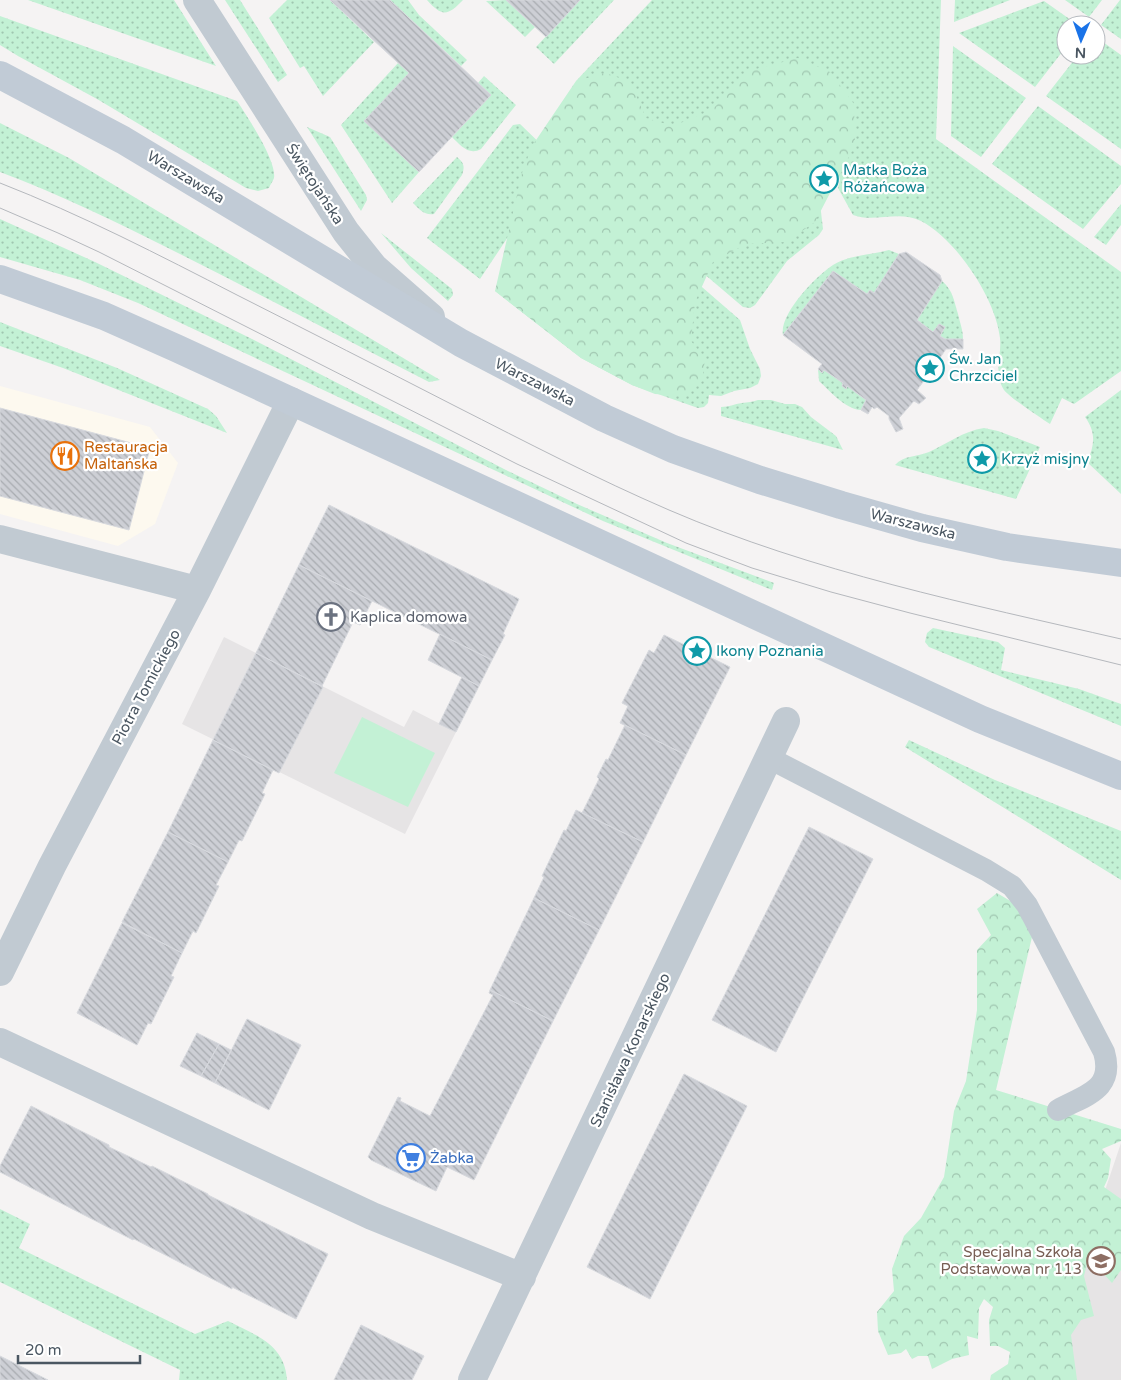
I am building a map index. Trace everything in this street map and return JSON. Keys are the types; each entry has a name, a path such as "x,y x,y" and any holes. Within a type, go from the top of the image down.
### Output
{"main road":[{"name":"Warszawska","path":"0,74 123,140 461,343 604,418 672,449 841,506 922,528 1007,547 1121,563"},
{"path":"0,279 112,320 291,400 980,718 1121,776"}],"street":[{"name":"Świętojańska","path":"197,0 346,232 374,267 461,343"},
{"name":"Piotra Tomickiego","path":"0,972 52,866 197,590 291,400"},
{"path":"0,539 197,590"},
{"name":"Stanisława Konarskiego","path":"472,1380 786,721"},
{"path":"0,1042 372,1216 522,1277"}],"lane":[{"path":"769,758 986,870 1012,886 1027,905 1104,1052 1107,1063 1107,1075 1097,1089 1058,1110"}],"shaded area":[{"path":"0,386 150,427 178,463 155,524 118,546 0,514"},
{"path":"224,637 404,727 413,710 456,732 405,834 182,724"},
{"name":"Specjalna Szkoła Podstawowa nr 113","path":"1121,1143 1121,1380 1041,1380"}],"green space":[{"path":"28,0 174,0 216,66"},
{"path":"225,0 240,0 287,75 278,82"},
{"path":"287,0 330,0 374,42 323,96 304,66 300,68 269,18"},
{"path":"390,0 408,0 419,15 467,60 461,66"},
{"path":"427,0 463,0 449,12 441,12"},
{"path":"506,0 535,27 525,37 486,1"},
{"path":"580,0 614,0 554,64 536,47"},
{"path":"652,0 941,0 936,139 1121,272 1121,371 1074,404 1062,398 1050,424 1004,390 998,370 1000,338 991,306 972,272 948,241 921,221 913,218 895,216 869,218 853,215 838,188 840,180 838,171 819,195 823,229 819,235 787,261 755,305 750,308 743,307 589,176 576,81"},
{"path":"955,0 1010,0 954,22"},
{"path":"1065,0 1102,0 1091,15 1086,15"},
{"path":"1121,0 1121,39 1106,28 1106,18"},
{"path":"1044,1 1064,15 1056,15 1056,60 1035,87 959,33"},
{"path":"0,16 237,101 271,161 274,178 269,188 258,191 246,188 97,99 0,45"},
{"path":"1106,44 1121,55 1121,149 1046,96 1070,65 1106,65"},
{"path":"953,46 1026,98 981,157 951,136"},
{"path":"798,58 830,72 854,104 855,145 815,222 786,242 746,244 713,262 695,302 691,341 705,359 702,381 686,396 655,394 632,385 581,358 495,291 522,173 532,146 576,81 606,73 630,82 646,118 673,126 712,110 749,71"},
{"path":"398,63 409,73 365,121 419,172 392,203 341,125"},
{"path":"484,76 516,105 481,149 473,151 465,149 452,137 491,95 478,83"},
{"path":"1038,106 1121,166 1121,184 1083,229 992,164"},
{"path":"0,123 69,158 440,380 429,382 130,229 66,199 0,172"},
{"path":"520,124 550,153 548,177 480,279 427,238 513,125"},
{"path":"307,127 330,137 366,195 367,200 361,211"},
{"path":"457,157 463,165 462,175 434,214 422,212 413,203"},
{"path":"582,183 740,320 750,349 760,369 761,376 758,384 721,396 709,395 708,403 704,407 698,408 632,385 581,358 495,291"},
{"path":"1121,204 1121,225 1106,245 1094,237"},
{"path":"0,219 95,262 250,338 504,469 577,504 667,543 774,583 772,590 603,521 138,303 80,280 0,257"},
{"path":"381,233 452,289 453,295 448,301 411,268"},
{"path":"889,250 899,254 874,293 870,290 867,294 833,271 783,335 783,326 800,296 826,270 846,259"},
{"path":"942,281 949,288 953,296 963,339 945,339 940,336 945,327 939,324 933,332 917,320"},
{"path":"0,322 117,368 208,409 216,416 227,433 63,368 0,346"},
{"path":"818,369 822,373 824,370 843,383 842,386 845,388 847,386 866,400 861,410 849,407 828,390 819,381"},
{"path":"1121,390 1121,494 1087,462 1092,450 1093,433 1085,417"},
{"path":"758,400 771,400 802,407 811,417 836,436 843,450 721,416 721,407"},
{"path":"984,428 998,431 1040,447 1016,499 895,465 902,459 924,454 962,435"},
{"path":"933,628 998,642 1005,648 1001,670 1079,689 1121,704 1121,726 929,647 925,642 927,633"},
{"path":"362,717 435,753 408,807 334,773"},
{"path":"909,740 995,780 1121,831 1121,880 905,747"},
{"path":"997,893 1017,905 1032,937 996,1090 1121,1129 1121,1141 1102,1149 1111,1159 1108,1178 1104,1187 1121,1199 1121,1270 1112,1283 1100,1270 1087,1264 1084,1276 1094,1316 1081,1320 1071,1335 1077,1380 990,1380 991,1375 1008,1364 1010,1352 998,1346 990,1346 989,1320 993,1307 984,1299 979,1308 978,1339 967,1336 969,1355 952,1359 932,1369 928,1356 918,1356 912,1359 906,1349 901,1353 888,1355 878,1331 877,1312 894,1291 892,1269 904,1236 921,1218 944,1177 954,1111 966,1081 977,1010 977,950 991,935 977,909"},
{"path":"0,1209 30,1224 19,1248 195,1334 228,1321 258,1336 275,1349 285,1368 287,1380 179,1380 180,1370 0,1282"}],"building":[{"path":"330,0 390,0 491,95 419,172 364,121 409,73"},
{"path":"506,0 580,0 546,37"},
{"path":"828,172 831,183 821,185 818,175"},
{"path":"906,252 940,275 942,281 917,320 933,332 939,324 945,327 940,336 945,339 963,339 963,349 946,349 935,365 933,363 926,372 929,374 917,390 926,398 919,404 914,401 899,418 903,429 896,432 889,416 877,407 874,409 872,407 868,414 861,410 866,400 847,386 846,389 842,386 843,383 824,370 822,373 818,369 822,364 783,335 833,271 867,294 870,290 874,293 899,254"},
{"path":"0,408 150,448 129,530 0,496"},
{"path":"329,505 519,599 503,634 505,635 492,660 299,565"},
{"path":"299,565 372,601 360,625 353,622 322,686 256,653"},
{"path":"440,634 492,660 479,686 428,660"},
{"path":"664,635 730,667 686,755 620,723 628,706 622,703 649,650 654,653"},
{"path":"256,653 323,687 279,773 213,740"},
{"path":"462,677 479,686 456,732 439,724"},
{"path":"625,725 686,755 643,842 582,813 599,779 597,777 606,759 608,760"},
{"path":"213,740 273,770 262,793 265,794 242,841 239,840 228,862 168,832"},
{"path":"576,810 643,842 599,930 534,898 544,877 542,876 564,830 566,831"},
{"path":"809,827 873,859 776,1052 712,1020"},
{"path":"168,832 228,862 216,885 219,886 196,933 193,931 182,953 122,922"},
{"path":"534,898 599,930 553,1021 490,990"},
{"path":"122,923 182,953 171,976 174,977 151,1024 148,1023 137,1045 77,1013"},
{"path":"490,990 553,1021 474,1180 447,1167 436,1191 368,1157 398,1097 401,1098 400,1101 430,1116 493,995 489,993"},
{"path":"247,1019 301,1045 269,1110 215,1083"},
{"path":"197,1033 219,1044 201,1076 180,1066"},
{"path":"219,1044 231,1050 215,1083 201,1076"},
{"path":"684,1074 747,1106 650,1299 587,1267"},
{"path":"31,1106 109,1145 109,1147 152,1166 328,1254 296,1319 133,1240 0,1172 0,1166"},
{"path":"361,1325 424,1356 412,1380 334,1380"},
{"path":"0,1356 48,1380 0,1380"}],"tram line":[{"path":"0,183 61,208 120,236 535,447 669,510 724,532 835,569 949,599 1121,639"},
{"path":"0,208 99,252 517,464 686,543 752,568 831,592 1121,665"}],"place":[{"name":"Matka Boża Różańcowa","path":"824,179"},
{"name":"Św. Jan Chrzciciel","path":"930,368"},
{"name":"Restauracja Maltańska","path":"65,456"},
{"name":"Krzyż misjny","path":"982,459"},
{"name":"Kaplica domowa","path":"331,617"},
{"name":"Ikony Poznania","path":"697,651"},
{"name":"Żabka","path":"411,1158"},
{"name":"Specjalna Szkoła Podstawowa nr 113","path":"1101,1261"}]}
